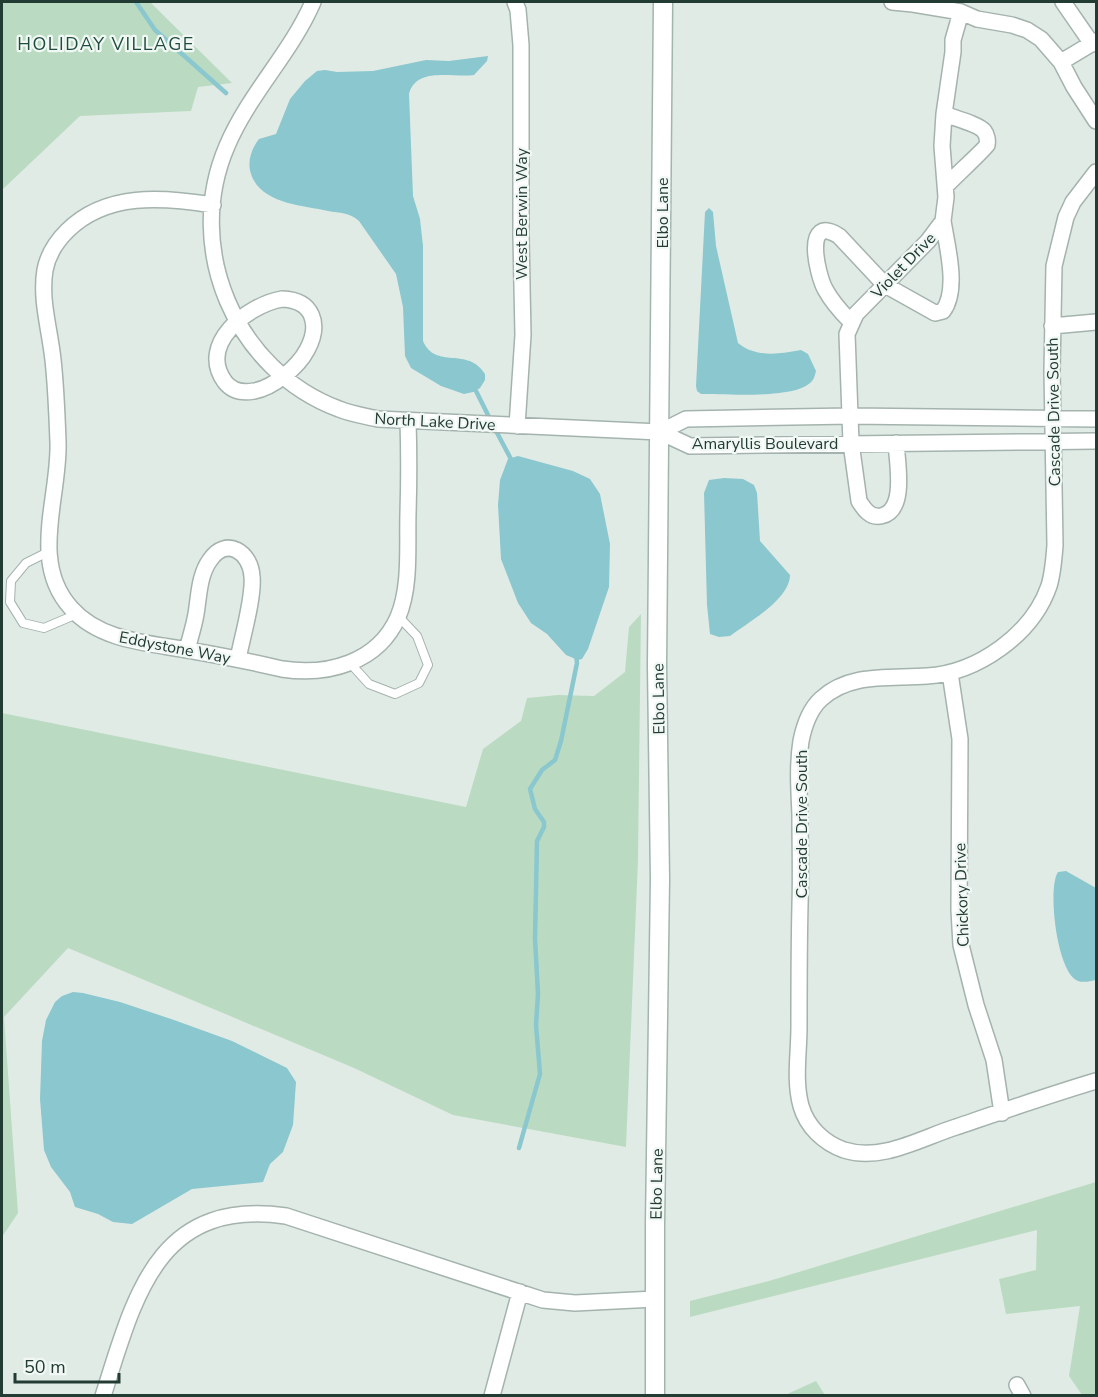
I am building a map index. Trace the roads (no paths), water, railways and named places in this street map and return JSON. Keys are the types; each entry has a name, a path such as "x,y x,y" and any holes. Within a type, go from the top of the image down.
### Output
{"street":[{"name":"North Lake Drive","path":"313,2 227,146 214,188 212,253 224,294 255,349 283,376 320,401 339,410 378,419 660,432"},
{"name":"West Berwin Way","path":"515,2 518,10 521,45 523,335 517,426"},
{"name":"Elbo Lane","path":"656,1395 660,879 657,666 663,2"},
{"path":"892,2 912,3 962,12 977,19 995,21 1027,30 1041,39 1061,62 1096,121"},
{"path":"1061,62 1094,42 1062,2"},
{"name":"Violet Drive","path":"851,322 943,221 946,186 942,146 944,114 953,40 962,12"},
{"path":"944,114 983,129 987,137 987,145 982,152 946,186"},
{"name":"Cascade Drive South","path":"1096,172 1073,202 1061,233 1054,266 1052,418 1055,545 1052,572 1044,599 1025,624 1002,646 975,664 950,673 849,682 834,689 821,699 810,712 804,728 799,778 798,1092 806,1120 816,1132 828,1142 858,1153 891,1150 1096,1080"},
{"name":"Eddystone Way","path":"213,205 186,200 144,199 113,204 90,214 70,228 50,254 45,269 44,285 53,360 58,443 48,552 51,568 62,596 77,614 96,628 135,641 299,671 334,669 350,663 378,644 390,632 398,616 405,584 408,539 410,494 408,421"},
{"path":"896,443 898,497 894,507 887,514 878,516 871,514 859,501 851,443 847,334 851,322 837,307 821,280 814,246 816,238 823,232 831,231 839,236 885,285 935,313 943,311 949,303 950,268 943,221"},
{"path":"282,298 292,299 302,303 310,310 314,332 307,352 274,383 255,391 236,390 228,386 222,378 216,359 223,340 238,322 261,304 282,298"},
{"path":"1052,326 1096,322"},
{"name":"Amaryllis Boulevard","path":"660,432 686,419 851,416 1096,419"},
{"name":"Amaryllis Boulevard","path":"660,432 690,446 1096,441"},
{"path":"187,650 204,571 210,558 221,550 233,549 245,554 251,566 253,580 238,659"},
{"name":"Chickory Drive","path":"950,673 960,739 958,910 960,936 968,976 994,1060 1002,1113"},
{"path":"103,1395 140,1292 160,1257 189,1231 225,1216 245,1213 286,1215 543,1300 575,1303 655,1299"},
{"path":"492,1395 520,1292"}],"lane":[{"path":"48,552 27,562 10,581 10,602 23,623 44,628 77,614"},
{"path":"350,663 369,684 395,694 419,683 428,665 417,636 398,616"}],"water":[{"path":"488,56 487,61 474,75 427,76 413,85 409,94 413,196 420,219 423,246 423,341 428,350 435,354 470,361 485,374 485,380 480,388 464,394 441,386 411,368 405,356 403,307 396,274 359,221 344,213 295,205 264,192 256,184 251,174 250,160 259,139 276,134 290,99 317,71 373,71 426,60 449,61"},
{"path":"709,208 713,212 716,246 738,343 760,353 801,350 808,354 816,371 811,382 801,388 774,394 701,394 697,391 705,212"},
{"path":"518,456 573,471 590,479 600,494 610,544 609,587 588,649 582,659 578,660 566,655 547,634 531,623 518,603 501,559 498,505 500,480 508,459"},
{"path":"743,479 754,485 757,493 760,541 790,575 783,593 767,609 730,636 719,637 710,634 704,493 709,480"},
{"path":"1066,871 1096,888 1096,980 1078,981 1071,975 1064,963 1056,930 1054,895 1058,872"},
{"path":"73,992 120,1002 174,1020 232,1041 287,1068 296,1082 293,1125 283,1152 270,1164 263,1182 192,1189 132,1224 113,1222 98,1214 75,1207 70,1192 51,1167 44,1150 40,1099 42,1041 46,1020 55,1002 62,996"}],"waterway":[{"path":"136,2 155,30 226,93"},
{"path":"472,387 491,421"},
{"path":"495,429 512,461"},
{"path":"519,1148 540,1074 536,1025 538,994 535,939 537,841 544,822 535,809 530,789 542,770 555,760 577,663 576,654"}],"district":[{"name":"HOLIDAY VILLAGE","path":"106,44"}]}
